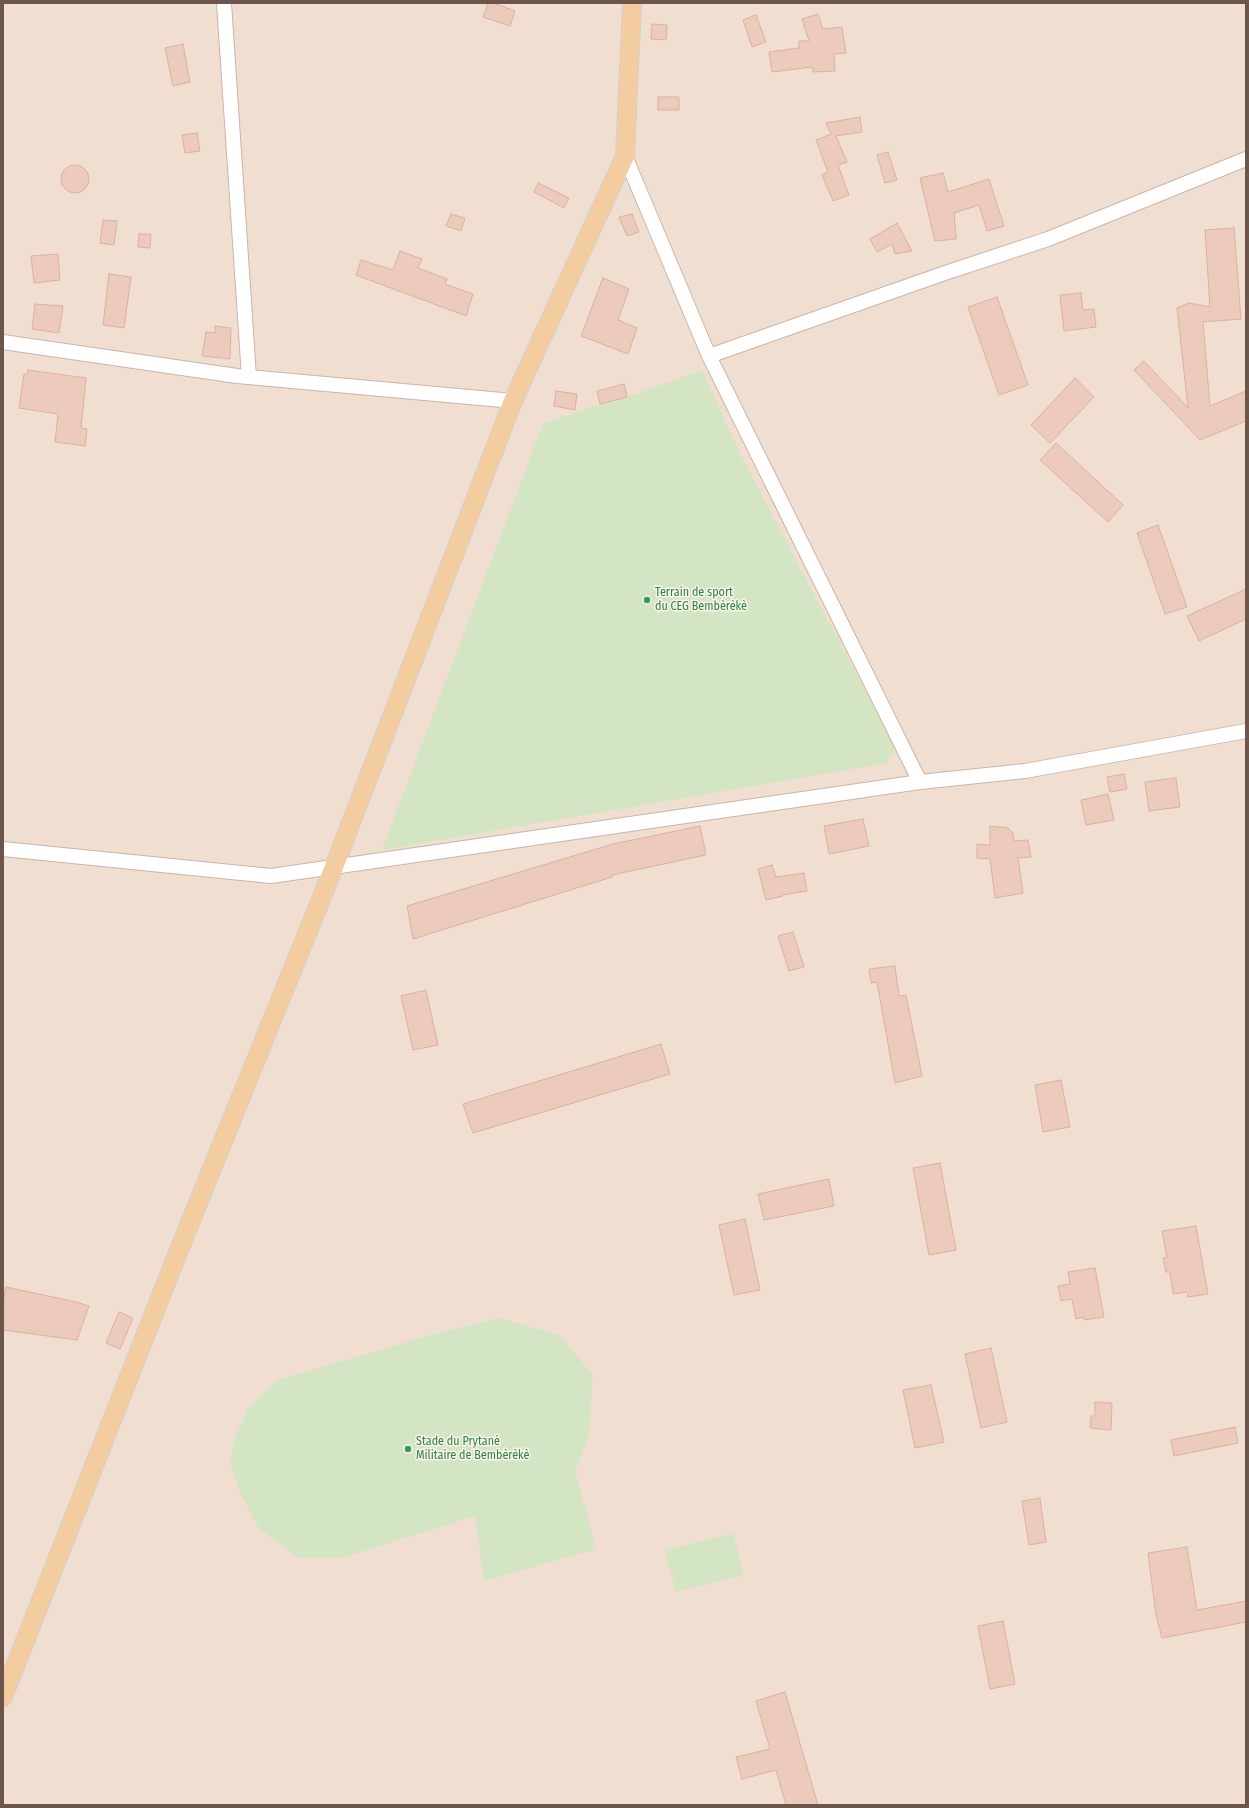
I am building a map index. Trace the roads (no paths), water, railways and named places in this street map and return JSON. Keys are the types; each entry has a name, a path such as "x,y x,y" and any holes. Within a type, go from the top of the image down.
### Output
{"main road":[{"path":"3,1697 177,1255 334,867 513,401 624,156 632,3"}],"street":[{"path":"224,3 249,377"},
{"path":"624,156 709,356 920,782"},
{"path":"709,356 945,273 1048,239 1246,159"},
{"path":"3,342 249,377 513,401"},
{"path":"3,849 271,876 920,782 1025,772 1246,731"}],"place":[{"name":"Terrain de sport du CEG Bembèrèkè","path":"647,600"},
{"name":"Stade du Prytané Militaire de Bembèrèkè","path":"408,1449"}]}
